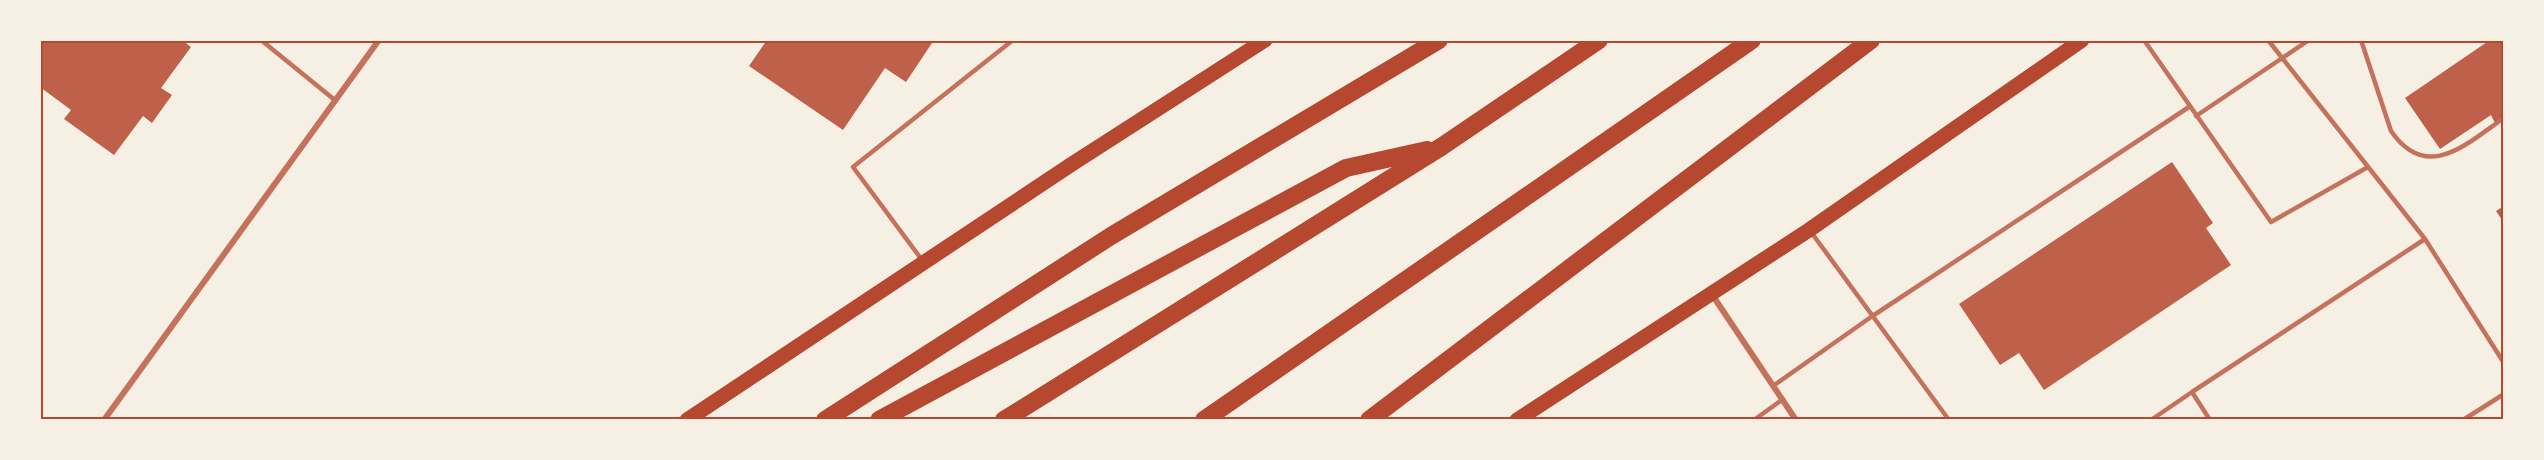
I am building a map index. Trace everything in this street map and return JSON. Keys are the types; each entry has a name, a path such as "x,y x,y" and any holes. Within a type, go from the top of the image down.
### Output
{"highway":[{"path":"825,420 1111,236 1439,40"},
{"path":"1004,420 1440,147 1599,40"},
{"path":"1204,420 1752,40"},
{"path":"1369,420 1871,40"},
{"path":"879,420 1346,168 1440,147"}],"main road":[{"path":"687,420 1072,164 1265,40"},
{"path":"1517,420 1809,230 2082,40"}],"street":[{"path":"104,420 379,40"},
{"path":"1711,292 1796,420"}],"lane":[{"path":"261,40 336,101"},
{"path":"923,262 854,167 1013,40"},
{"path":"2144,40 2271,222 2368,167"},
{"path":"2268,40 2425,239 2504,363"},
{"path":"2196,116 2309,40"},
{"path":"2361,40 2391,132 2398,143 2409,151 2435,158 2449,155 2504,118"},
{"path":"1773,386 1871,317 2189,107"},
{"path":"1809,230 1948,420"},
{"path":"2151,420 2425,239"},
{"path":"2192,392 2210,420"},
{"path":"2463,420 2504,394"},
{"path":"1754,420 1783,399"}],"building":[{"path":"44,40 182,40 191,47 161,88 172,95 152,123 143,116 114,155 64,119 71,110 40,87 40,45"},
{"path":"767,40 934,40 906,82 885,68 843,130 749,66"},
{"path":"2490,40 2504,40 2504,117 2495,123 2491,115 2440,149 2405,98"},
{"path":"2172,162 2213,223 2206,228 2231,265 2044,390 2019,353 2000,365 1959,304"},
{"path":"2504,206 2504,223 2496,211"}]}
